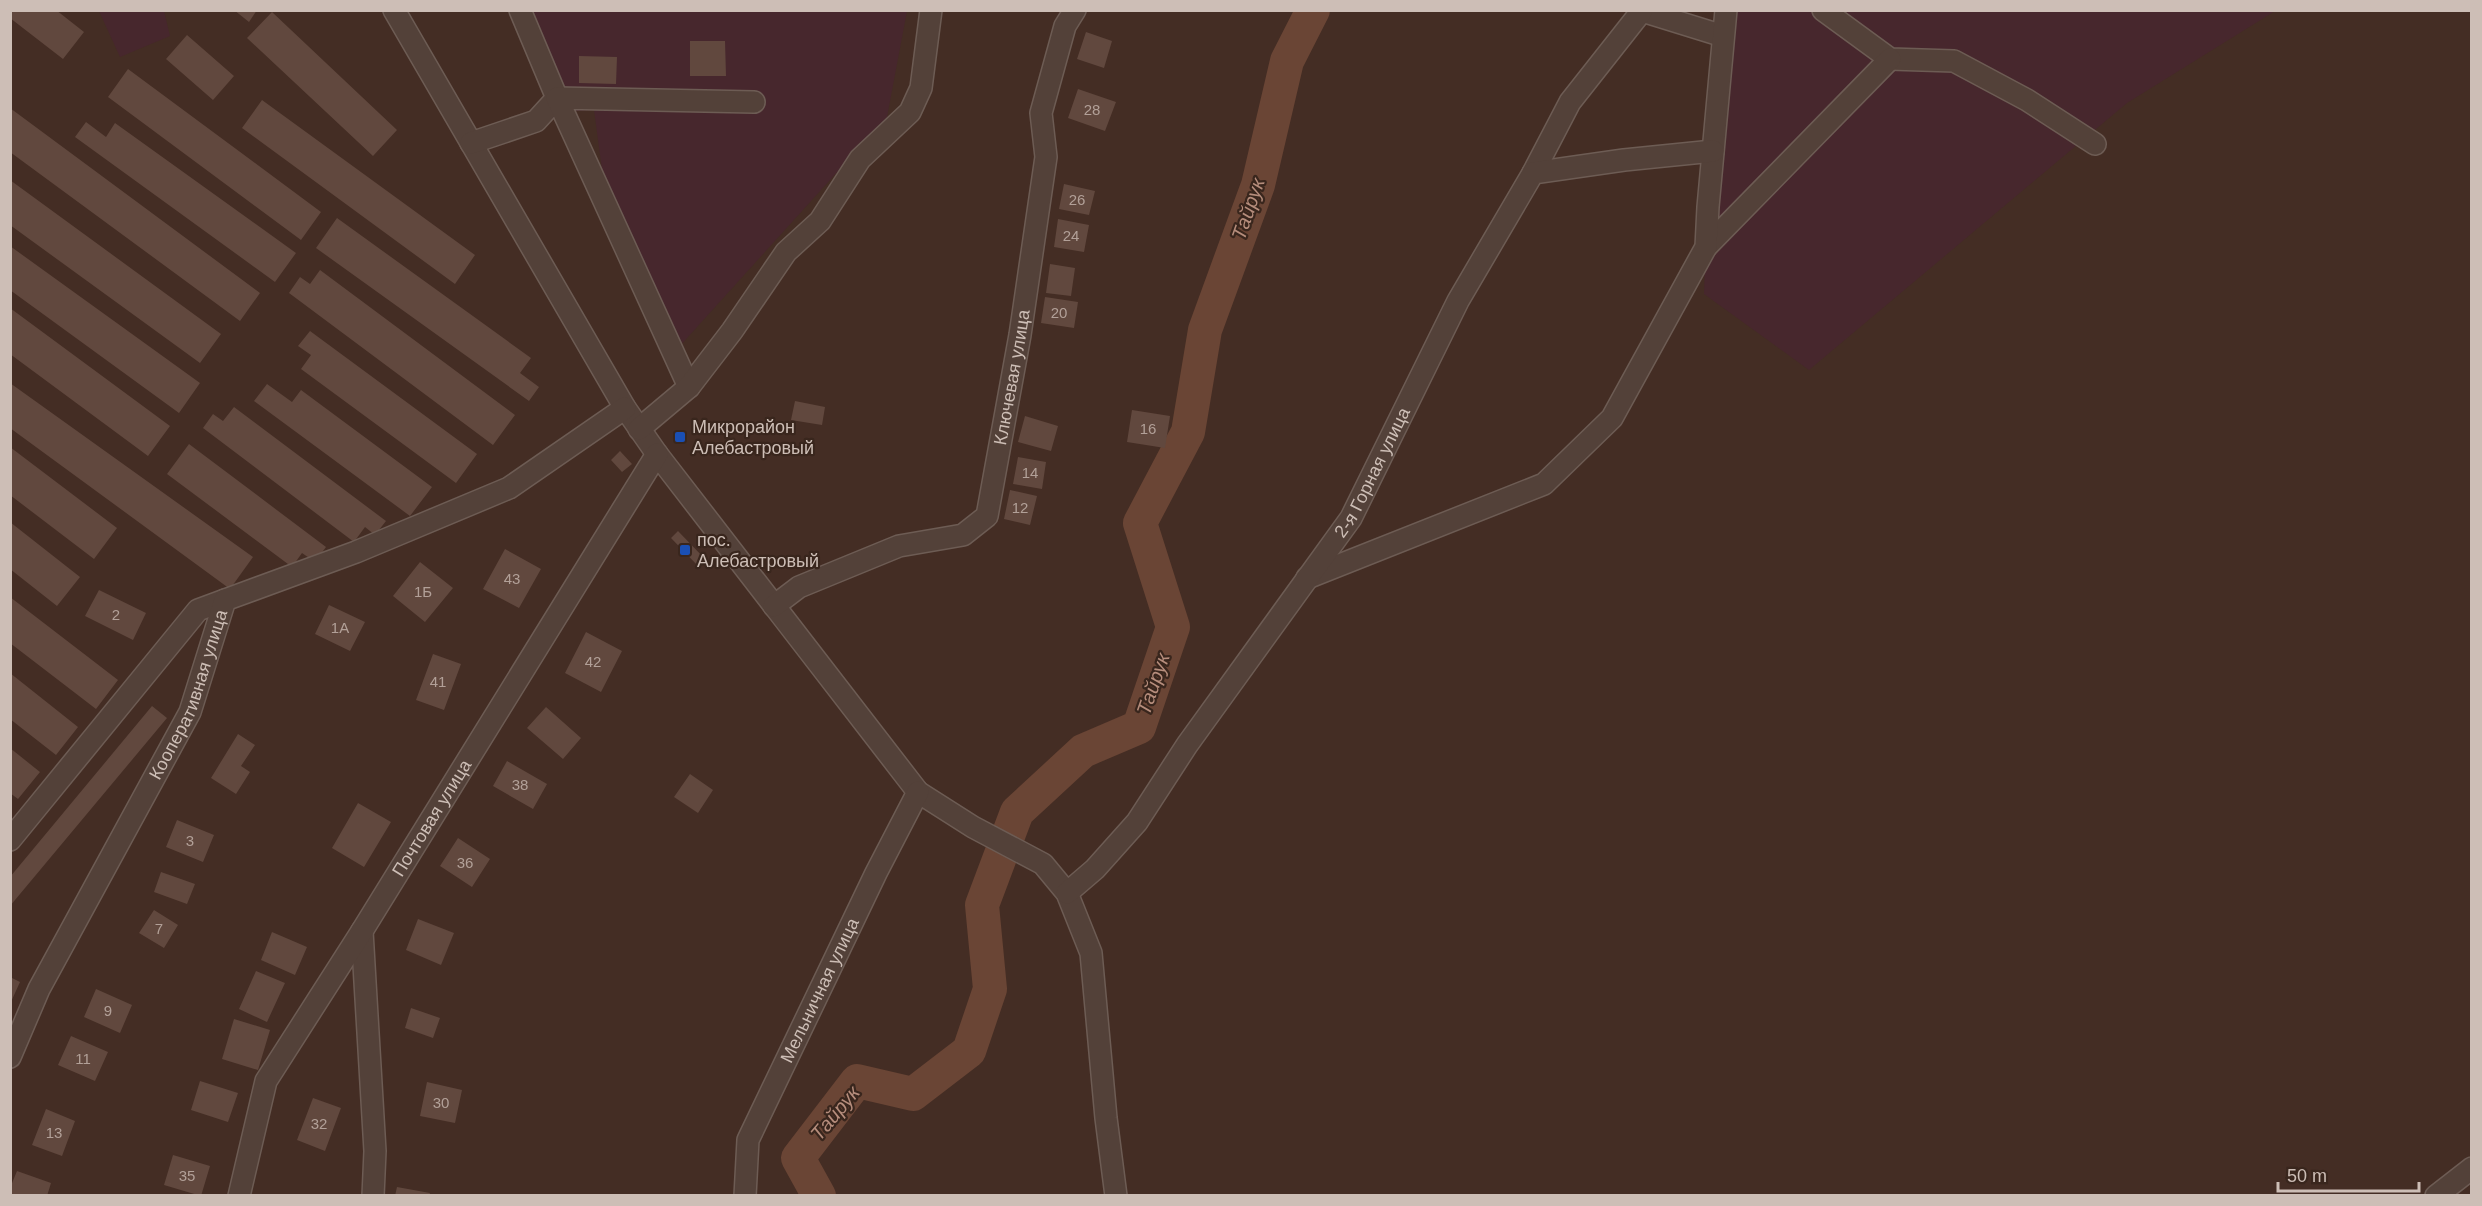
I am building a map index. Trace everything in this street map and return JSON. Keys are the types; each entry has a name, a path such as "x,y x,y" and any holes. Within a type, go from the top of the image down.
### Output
{"street":[{"path":"394,10 625,408 657,454 918,792 974,827 1043,864 1068,893 1091,953 1106,1118 1116,1196"},
{"path":"520,10 557,98 689,387"},
{"path":"639,429 689,387 732,331 786,252 820,221 860,159 909,112 921,88 931,10"},
{"name":"Ключевая улица","path":"774,606 799,587 899,546 963,535 987,516 1020,335 1046,157 1041,112 1065,26 1076,10"},
{"path":"1706,247 1726,10"},
{"path":"1823,10 1890,59 1954,61 2027,100 2095,144"},
{"path":"1640,11 1723,36"},
{"name":"2-я Горная улица","path":"1068,893 1095,869 1137,822 1187,745 1352,518 1458,301 1533,173 1570,102 1640,11"},
{"path":"1307,578 1544,484 1612,418 1706,247 1890,59"},
{"path":"471,143 536,121 557,98 754,102"},
{"path":"1533,173 1624,160 1713,151"},
{"name":"Кооперативная улица","path":"10,1057 39,989 190,712 225,600 356,552 509,488 625,408"},
{"name":"Почтовая улица","path":"239,1196 266,1081 362,931 657,454"},
{"path":"10,840 198,610 225,600"},
{"name":"Мельничная улица","path":"745,1196 748,1140 876,873 918,792"},
{"path":"362,931 375,1152 373,1196"},
{"path":"2436,1196 2472,1168"}],"shaded area":[{"path":"99,11 164,11 170,36 120,57"},
{"path":"524,11 907,11 887,117 669,358 611,237 594,110 562,112"},
{"path":"1725,11 2275,11 2127,103 1809,370 1704,294 1708,188"}],"building":[{"path":"10,10 56,10 84,32 63,59 10,18"},
{"path":"234,10 257,10 249,22"},
{"path":"272,12 397,130 373,156 247,38"},
{"path":"1086,32 1112,41 1104,68 1077,59"},
{"path":"187,35 234,76 213,100 166,59"},
{"path":"690,41 725,41 726,76 690,76"},
{"path":"579,56 617,57 616,84 579,83"},
{"path":"128,69 321,212 301,240 108,97"},
{"path":"1078,89 1116,102 1105,131 1068,118"},
{"path":"262,100 475,255 455,284 242,128"},
{"path":"10,108 260,293 240,321 10,152"},
{"path":"86,122 106,137 115,123 296,253 275,282 75,137"},
{"path":"10,180 221,334 200,363 10,225"},
{"path":"1064,184 1095,191 1089,215 1059,209"},
{"path":"337,218 531,358 520,373 539,387 529,401 316,248"},
{"path":"1058,219 1089,225 1084,252 1054,247"},
{"path":"10,246 200,383 179,413 10,290"},
{"path":"1050,264 1075,268 1071,296 1046,293"},
{"path":"320,270 515,415 493,445 289,293 300,277 310,284"},
{"path":"1045,297 1078,302 1074,328 1041,323"},
{"path":"10,308 170,426 148,456 10,354"},
{"path":"310,331 477,454 456,483 301,369 311,355 298,346"},
{"path":"10,383 253,557 230,589 10,428"},
{"path":"267,384 292,402 301,390 432,487 410,516 254,401"},
{"path":"795,401 825,407 822,425 791,420"},
{"path":"234,407 386,521 375,535 365,527 354,542 203,428 213,414 223,421"},
{"path":"1132,410 1170,416 1165,448 1127,442"},
{"path":"1025,416 1058,426 1051,451 1018,442"},
{"path":"189,444 326,547 315,562 302,553 292,567 167,474"},
{"path":"10,447 117,528 94,559 10,495"},
{"path":"620,451 632,464 622,472 611,460"},
{"path":"1018,457 1046,462 1042,489 1013,484"},
{"path":"1010,490 1037,496 1030,525 1004,519"},
{"path":"10,522 80,577 57,606 10,569"},
{"path":"678,531 706,560 699,567 671,538"},
{"path":"505,549 541,569 519,608 483,589"},
{"path":"420,562 453,588 425,622 393,596"},
{"path":"99,590 146,613 133,640 85,616"},
{"path":"10,597 118,680 96,709 10,643"},
{"path":"329,605 365,622 350,651 315,634"},
{"path":"586,632 622,651 601,692 565,673"},
{"path":"433,654 461,664 444,710 416,700"},
{"path":"10,673 78,727 56,755 10,719"},
{"path":"152,706 167,718 10,906 10,877"},
{"path":"546,707 581,738 563,759 527,728"},
{"path":"238,734 255,745 241,766 250,772 236,794 211,778"},
{"path":"10,748 40,772 18,799 10,793"},
{"path":"507,761 547,784 533,809 493,786"},
{"path":"690,774 713,790 698,813 674,797"},
{"path":"358,803 391,822 364,867 332,848"},
{"path":"177,820 214,835 203,862 166,847"},
{"path":"458,838 490,859 472,887 440,866"},
{"path":"161,872 195,884 187,904 154,892"},
{"path":"154,910 178,925 164,948 139,933"},
{"path":"418,919 454,933 441,965 406,950"},
{"path":"272,932 307,947 295,975 261,960"},
{"path":"256,971 285,983 267,1022 239,1009"},
{"path":"10,977 20,982 10,1004"},
{"path":"96,989 132,1005 120,1033 84,1017"},
{"path":"411,1008 440,1018 433,1038 405,1028"},
{"path":"234,1019 270,1030 258,1070 222,1059"},
{"path":"71,1036 108,1052 95,1081 58,1065"},
{"path":"200,1081 238,1093 228,1122 191,1110"},
{"path":"427,1082 462,1090 455,1123 420,1116"},
{"path":"313,1098 341,1108 325,1151 297,1140"},
{"path":"46,1109 75,1121 62,1156 32,1145"},
{"path":"173,1155 210,1166 201,1196 164,1185"},
{"path":"17,1171 51,1183 47,1196 10,1196 10,1188"},
{"path":"397,1187 430,1193 429,1196 395,1196"}],"waterway":[{"name":"Тайрук","path":"819,1196 798,1158 857,1081 913,1094 969,1051 990,989 982,905 1017,812 1083,751 1139,727 1173,627 1140,523 1188,432 1205,330 1258,185 1287,61 1313,10"}],"place":[{"name":"Микрорайон Алебастровый","path":"680,437"},
{"name":"пос. Алебастровый","path":"685,550"}]}
